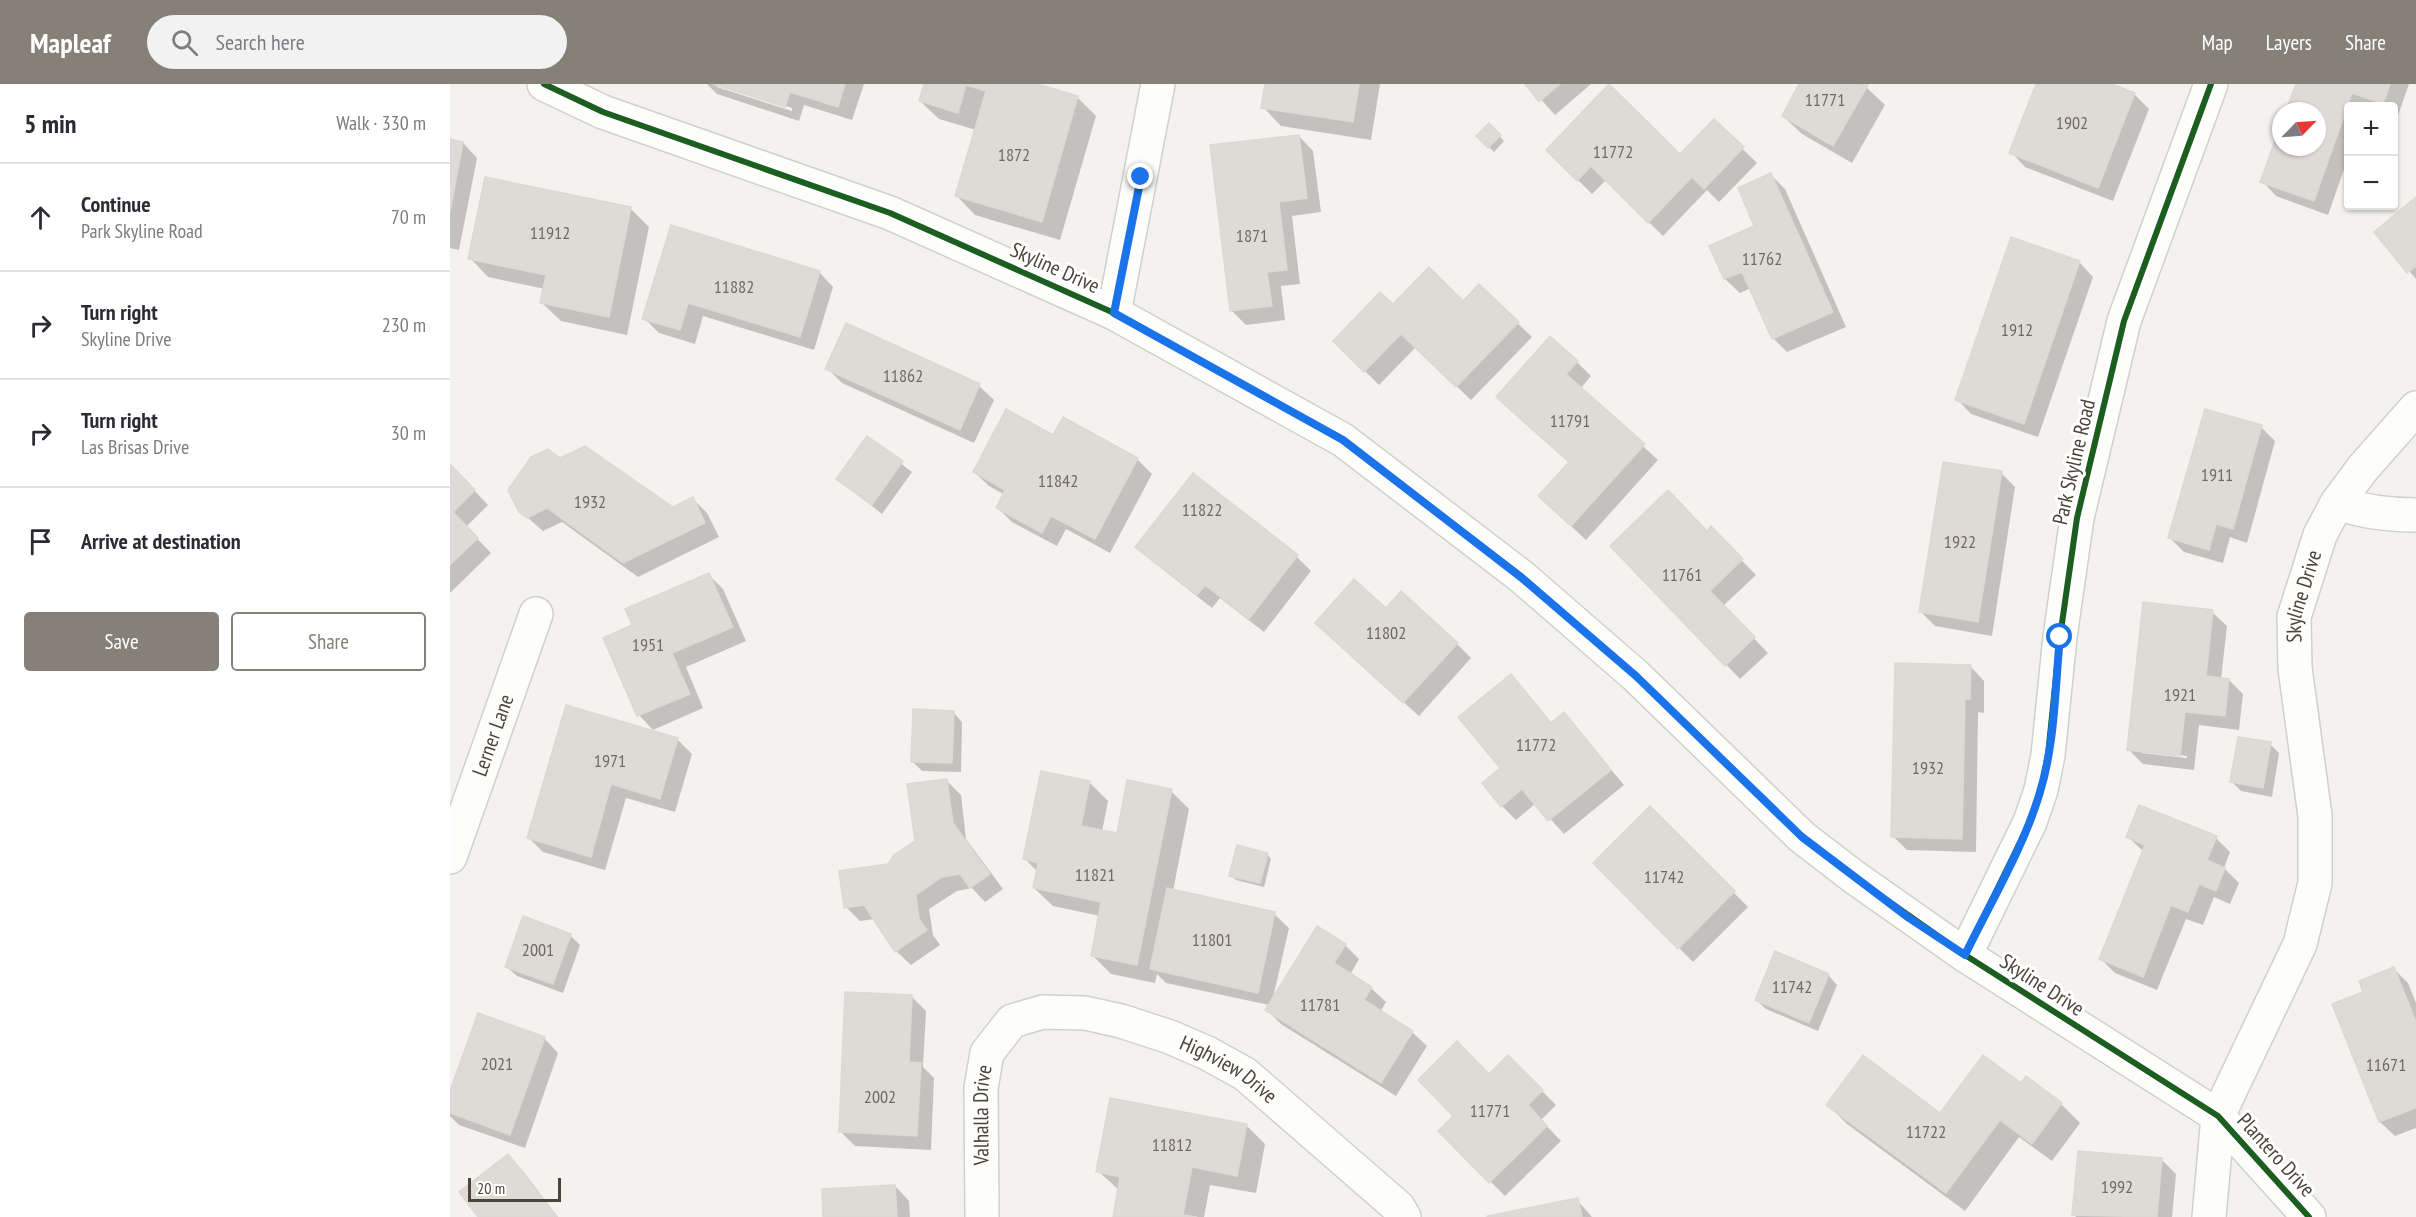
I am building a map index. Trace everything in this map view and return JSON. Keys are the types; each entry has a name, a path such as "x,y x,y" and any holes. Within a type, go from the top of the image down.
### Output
{"street":[{"name":"Skyline Drive","path":"544,84 607,98 890,213 1114,313 1343,440 1531,585 1636,676 1802,837 1900,911 1965,955 2218,1116 2300,944 2315,883 2315,816 2295,668 2294,617 2320,535 2337,503 2363,468 2416,408"},
{"path":"1114,313 1158,84"},
{"name":"Park Skyline Road","path":"1965,955 2030,822 2041,790 2048,755 2060,637 2077,518 2121,333 2211,84"},
{"path":"2337,503 2364,512 2416,515"},
{"name":"Lerner Lane","path":"450,858 536,614"},
{"name":"Highview Drive","path":"1012,1021 1043,1012 1085,1013 1121,1021 1170,1037 1207,1053 1245,1074 1398,1207 1404,1217"},
{"name":"Valhalla Drive","path":"982,1217 981,1088 987,1053 1012,1021"},
{"path":"2209,1217 2218,1116"},
{"name":"Plantero Drive","path":"2218,1116 2309,1217"}],"building":[{"path":"713,84 845,84 838,107 790,92 785,107"},
{"path":"924,84 1037,84 1078,96 1042,222 955,196 986,91 966,85 958,113 919,101"},
{"path":"1265,84 1359,84 1353,122 1261,108"},
{"path":"1525,84 1560,84 1539,102"},
{"path":"1609,84 1680,154 1714,119 1744,147 1704,189 1692,177 1648,223 1591,166 1577,181 1546,150"},
{"path":"1799,84 1868,85 1833,146 1782,116"},
{"path":"2036,84 2112,84 2135,93 2098,188 2009,153"},
{"path":"2296,84 2390,84 2384,102 2352,93 2349,102 2344,102 2344,116 2314,201 2260,182 2272,149 2272,156 2326,156 2326,102 2289,102"},
{"path":"1489,123 1501,135 1488,148 1476,136"},
{"path":"1299,135 1307,198 1279,202 1287,270 1267,272 1272,306 1230,311 1210,145"},
{"path":"450,139 463,142 450,212"},
{"path":"1771,173 1833,312 1772,339 1742,272 1724,279 1709,246 1754,226 1738,188"},
{"path":"485,177 631,207 609,317 540,303 546,275 468,259"},
{"path":"2416,197 2416,266 2407,273 2374,232"},
{"path":"671,225 820,271 800,337 688,303 680,330 642,319"},
{"path":"2011,237 2080,261 2024,424 1955,400"},
{"path":"1429,267 1463,301 1479,284 1519,322 1456,387 1401,334 1364,372 1333,341 1380,292 1393,304"},
{"path":"846,323 980,384 960,430 825,369"},
{"path":"1550,336 1578,361 1566,374 1645,444 1571,526 1538,496 1569,462 1496,397"},
{"path":"1006,409 1053,435 1063,417 1138,458 1095,539 1051,516 1042,533 996,508 1005,490 973,472"},
{"path":"2205,409 2262,425 2233,529 2216,524 2209,550 2168,538"},
{"path":"867,436 903,461 872,505 836,479"},
{"path":"585,446 673,507 693,497 705,523 623,563 547,508 527,518 519,512 508,490 531,457 548,449 560,458"},
{"path":"1943,462 2002,471 1978,622 1919,612"},
{"path":"450,464 475,490 453,512 478,538 450,565"},
{"path":"1193,473 1298,555 1249,619 1205,585 1197,595 1135,547"},
{"path":"1668,490 1707,531 1711,526 1743,559 1710,591 1755,637 1725,666 1610,546"},
{"path":"709,573 733,627 672,653 690,694 637,716 603,638 632,625 625,609"},
{"path":"1354,579 1386,608 1401,591 1458,643 1403,703 1315,623"},
{"path":"2143,602 2213,610 2206,676 2229,679 2225,716 2185,712 2180,756 2127,750"},
{"path":"1895,663 1971,665 1970,699 1965,699 1962,839 1891,837"},
{"path":"1511,674 1551,723 1564,712 1611,770 1548,821 1522,789 1501,807 1482,783 1500,768 1458,717"},
{"path":"566,705 678,738 660,799 611,784 591,857 527,838"},
{"path":"913,709 954,711 952,763 911,762"},
{"path":"2238,737 2271,742 2263,788 2230,782"},
{"path":"1041,771 1090,781 1081,826 1117,833 1127,780 1172,789 1137,965 1091,956 1101,902 1033,888 1038,863 1023,859"},
{"path":"947,779 953,823 990,874 970,888 960,874 942,877 916,895 919,919 927,930 895,952 864,905 844,908 839,871 888,864 894,855 915,841 907,784"},
{"path":"2139,805 2217,836 2207,860 2225,868 2216,891 2199,884 2188,912 2171,905 2143,977 2099,959 2145,845 2126,837"},
{"path":"1650,806 1735,891 1678,949 1593,863"},
{"path":"1237,845 1268,853 1260,883 1229,876"},
{"path":"1167,888 1275,912 1258,993 1150,969"},
{"path":"523,916 571,934 553,984 505,967"},
{"path":"1317,926 1346,944 1334,963 1372,987 1364,1000 1413,1031 1381,1083 1265,1010"},
{"path":"1775,951 1829,974 1809,1023 1755,1000"},
{"path":"2394,967 2416,1022 2416,1108 2379,1122 2332,1004 2363,992 2359,981"},
{"path":"845,992 912,995 909,1062 921,1063 917,1136 839,1132"},
{"path":"478,1013 545,1037 510,1135 450,1113 450,1091"},
{"path":"1457,1041 1489,1074 1508,1055 1543,1090 1528,1105 1547,1126 1489,1183 1438,1131 1453,1116 1418,1080"},
{"path":"1863,1055 1940,1113 1983,1055 2021,1083 2026,1076 2062,1103 2032,1144 2000,1120 1946,1193 1826,1105"},
{"path":"1110,1098 1247,1124 1237,1176 1192,1167 1183,1215 1197,1217 1113,1217 1120,1177 1096,1172"},
{"path":"2078,1151 2162,1158 2157,1217 2072,1215"},
{"path":"508,1154 557,1217 478,1217 459,1192"},
{"path":"895,1185 897,1217 823,1217 822,1189"},
{"path":"1578,1198 1582,1217 1487,1217 1487,1216"}],"cycle path":[{"path":"544,84 603,112 890,213 1114,313 1343,440 1522,577 1636,676 1802,837 1854,877 1965,955 2218,1116 2309,1217"},
{"path":"1965,955 2030,822 2041,790 2048,755 2060,637 2077,518 2124,321 2211,84"}],"route":[{"path":"1141,177 1114,313 1343,440 1522,578 1636,676 1802,837 1909,918 1965,955 2030,822 2041,790 2048,755 2060,637"}]}
